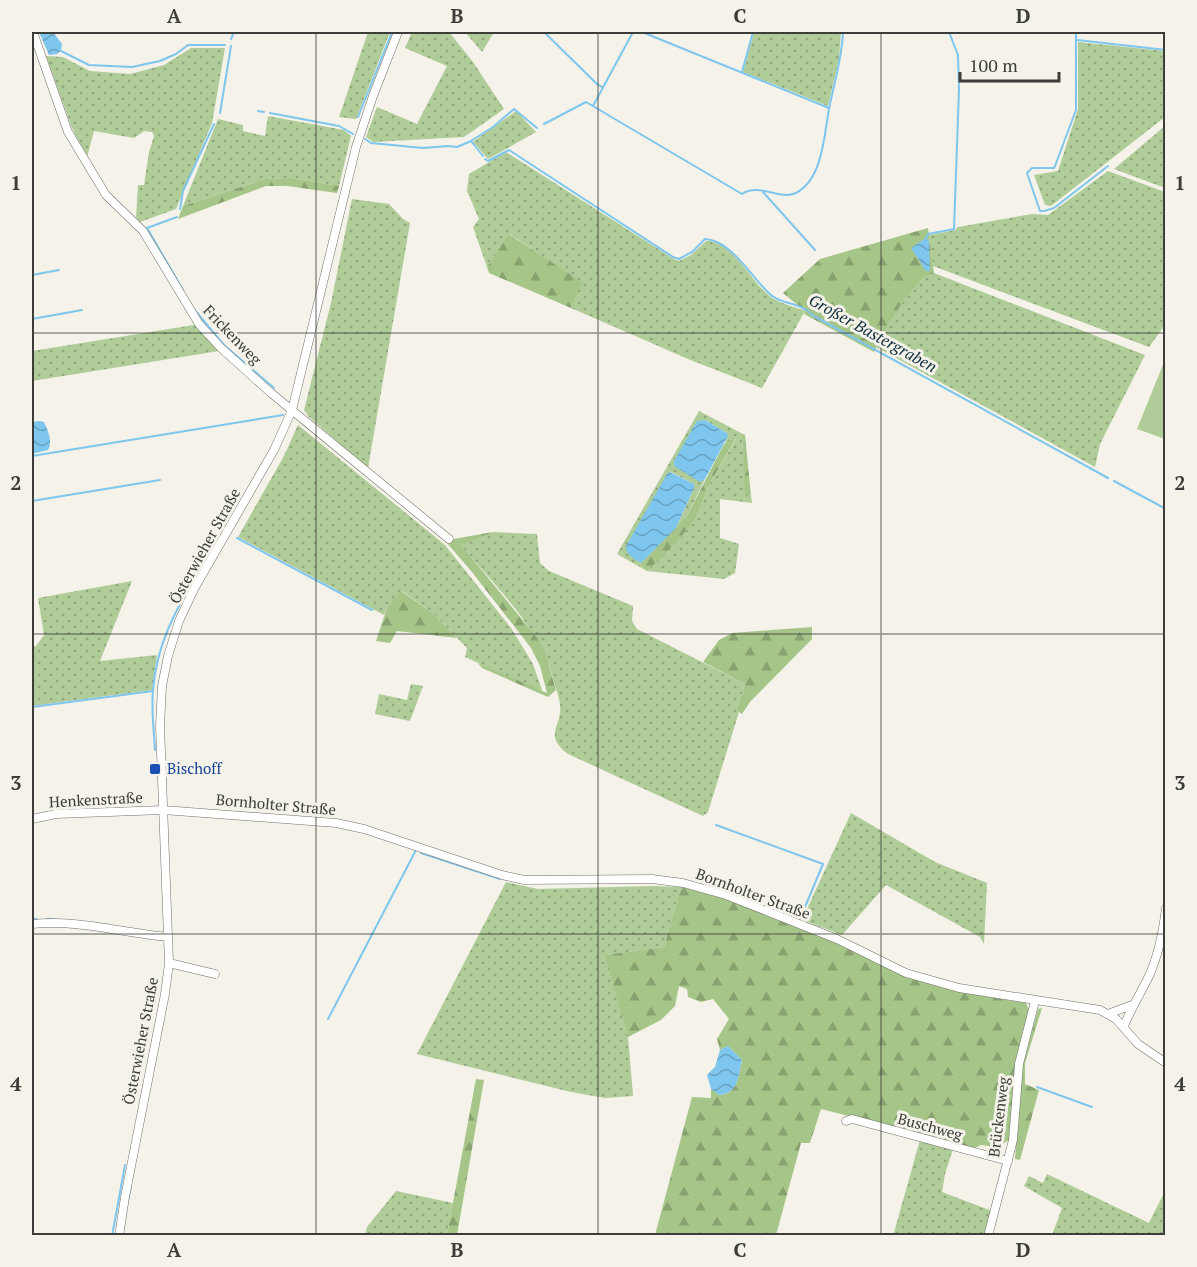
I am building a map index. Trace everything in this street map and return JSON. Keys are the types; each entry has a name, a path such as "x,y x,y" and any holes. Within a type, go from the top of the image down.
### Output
{"street":[{"name":"Frickenweg","path":"33,32 68,132 96,182 143,231 199,324 221,348 292,410 449,539"},
{"name":"Österwieher Straße","path":"119,1236 124,1197 165,994 169,963 160,726 161,701 173,638 194,589 274,450 292,410 356,147 398,32"},
{"name":"Henkenstraße","path":"32,819 56,814 163,810"},
{"name":"Bornholter Straße","path":"163,810 336,823 364,829 502,875 524,880 652,879 682,883 726,895 837,939 906,973 959,988 1100,1010 1124,1026 1138,1044 1166,1063"},
{"path":"1124,1026 1160,948 1166,908"},
{"path":"32,924 46,922 74,924 168,937"},
{"path":"169,963 215,974"},
{"name":"Brückenweg","path":"988,1236 1013,1140 1019,1064 1035,1001"},
{"path":"1108,1014 1132,1005"},
{"name":"Buschweg","path":"846,1121 852,1119 1008,1161"}],"green space":[{"path":"368,32 390,32 356,119 339,117"},
{"path":"412,32 449,32 473,62 504,109 464,137 373,142 366,137 377,107 417,124 447,66 405,48"},
{"path":"465,32 494,32 482,52"},
{"path":"754,32 841,32 839,59 828,106 743,72"},
{"path":"1078,42 1165,51 1165,117 1051,206 1045,205 1034,175 1058,171 1078,109"},
{"path":"191,48 225,48 212,123 176,209 140,222 136,217 138,185 144,185 154,136 152,132 144,131 134,138 94,131 87,157 72,128 46,56 63,57 90,71 130,74 164,65"},
{"path":"516,111 536,132 488,159 473,142"},
{"path":"268,116 344,130 351,136 339,186 291,178 265,179 183,206 218,119 243,125 243,131 265,136"},
{"path":"1165,126 1165,188 1114,169"},
{"path":"506,152 674,259 679,261 691,255 706,241 716,243 734,255 766,293 774,299 805,311 762,388 688,359 571,308 581,282 510,234 487,267 473,227 479,219 467,191 469,174"},
{"path":"1108,171 1165,192 1165,325 1149,347 933,266 929,235 955,230 958,227 1032,214 1048,215"},
{"path":"291,178 339,186 337,193 287,186 266,186 178,219 183,206 265,179"},
{"path":"352,199 389,204 410,223 368,468 309,417 304,410 331,303"},
{"path":"928,228 934,273 916,285 874,352 804,314 805,311 783,293 820,259"},
{"path":"509,234 582,282 571,308 489,273 487,267"},
{"path":"934,273 1145,355 1100,444 1095,467 876,347 909,294 925,277"},
{"path":"194,325 219,351 32,381 32,351"},
{"path":"1164,362 1166,363 1165,439 1137,429"},
{"path":"699,411 745,435 742,437 746,494 751,496 752,503 720,499 720,538 739,544 735,573 724,579 647,571 617,554","holes":["705,420 727,433 726,442 736,439 708,487 696,519 676,543 647,570 641,563 671,472 694,484 676,528 687,516 705,479 700,481"]},
{"path":"300,419 448,540 493,532 461,545 535,635 545,652 556,690 548,697 482,668 478,663 547,693 540,666 531,648 446,542 299,422"},
{"path":"298,425 445,545 511,628 533,664 543,693 465,657 467,648 434,614 402,591 384,615 238,537 284,456"},
{"path":"745,435 751,496 745,494 742,436"},
{"path":"736,438 708,487 696,519 676,543 647,571 641,563 687,516 723,446 726,442"},
{"path":"493,532 537,534 540,563 549,571 633,606 632,621 637,629 745,684 736,710 739,712 708,812 703,816 568,754 560,747 556,741 555,730 559,719 560,704 544,652 511,603 460,544"},
{"path":"132,581 100,661 157,655 152,690 32,706 32,646 36,646 44,635 38,598"},
{"path":"401,591 434,614 457,638 397,631 390,643 376,641 387,608"},
{"path":"812,627 812,639 750,702 742,714 736,710 745,684 703,662 719,640 732,633"},
{"path":"411,684 423,686 410,721 375,714 379,694 407,700"},
{"path":"851,813 935,862 987,883 984,944 980,937 886,885 842,935 802,920"},
{"path":"506,882 538,889 681,887 664,947 606,955 628,1037 633,1096 605,1098 571,1092 417,1054"},
{"path":"681,887 726,899 834,942 905,977 959,992 1026,1003 1029,1010 1015,1064 1009,1140 997,1147 981,1145 975,1148 821,1109 810,1143 801,1143 776,1235 655,1235 692,1097 711,1098 711,1089 719,1095 726,1094 736,1083 742,1060 728,1046 720,1050 717,1039 729,1019 713,999 701,1002 688,997 687,989 679,986 675,1006 661,1020 628,1037 605,955 664,947"},
{"path":"1042,1008 1025,1063 1025,1084 1039,1090 1020,1160 1015,1159 1021,1072 1038,1009"},
{"path":"476,1079 484,1080 457,1235 447,1235"},
{"path":"920,1140 953,1149 942,1192 992,1211 984,1235 893,1236"},
{"path":"1047,1174 1149,1223 1165,1191 1165,1235 1052,1235 1062,1208 1024,1186 1029,1176 1043,1183"},
{"path":"396,1191 453,1203 447,1235 365,1235 367,1227"}],"water":[{"path":"39,32 53,32 62,44 61,51 49,55"},
{"path":"926,238 929,241 930,271 926,271 911,248"},
{"path":"705,420 727,433 728,436 705,479 700,482 674,466 674,461 697,421"},
{"path":"32,422 44,422 48,432 49,447 48,450 32,454"},
{"path":"670,472 694,484 694,488 676,528 641,563 629,554 626,546"},
{"path":"728,1046 742,1060 737,1083 726,1094 719,1095 711,1089 707,1075 715,1067 720,1050"}],"waterway":[{"path":"231,39 234,32"},
{"path":"358,117 392,32"},
{"path":"544,32 602,87"},
{"path":"593,106 633,32"},
{"path":"642,32 829,108"},
{"path":"742,72 753,32"},
{"path":"544,124 586,102 742,194 755,190 791,195 805,186 812,178 821,156 843,32"},
{"path":"926,238 928,234 954,229 959,89 958,55 949,32"},
{"path":"1076,32 1076,110 1054,168 1032,168 1027,173 1040,211 1054,208 1108,166"},
{"path":"1077,40 1166,50"},
{"name":"Großer Bastergraben","path":"61,51 89,65 132,67 160,61 176,54 188,45 225,45"},
{"name":"Großer Bastergraben","path":"220,113 231,46"},
{"path":"471,141 493,127 514,109 537,128"},
{"name":"Großer Bastergraben","path":"258,111 264,112"},
{"name":"Großer Bastergraben","path":"270,113 339,126 353,134"},
{"path":"180,209 183,191 214,124"},
{"name":"Großer Bastergraben","path":"365,139 371,143 423,148 457,147 471,141 483,156"},
{"name":"Großer Bastergraben","path":"485,159 488,161 509,150 673,257 679,259 692,252 705,239 715,241 733,253 775,298 808,311 1108,478"},
{"path":"763,192 815,250"},
{"path":"177,217 147,228 183,290"},
{"path":"32,275 59,270"},
{"path":"193,308 224,345 274,388"},
{"path":"32,319 82,310"},
{"path":"32,456 283,415"},
{"path":"32,501 160,480"},
{"name":"Großer Bastergraben","path":"1114,481 1166,509"},
{"path":"237,538 372,610"},
{"path":"155,750 152,698 158,659 174,615 197,575"},
{"path":"32,707 153,691"},
{"path":"716,825 823,864 800,919"},
{"path":"328,1019 416,850"},
{"path":"421,853 500,879"},
{"path":"32,919 37,919"},
{"path":"47,919 59,920"},
{"path":"1037,1087 1092,1107"},
{"path":"112,1236 125,1165"},
{"path":"128,1201 131,1186"}],"place":[{"name":"Bischoff","path":"155,769"}]}
